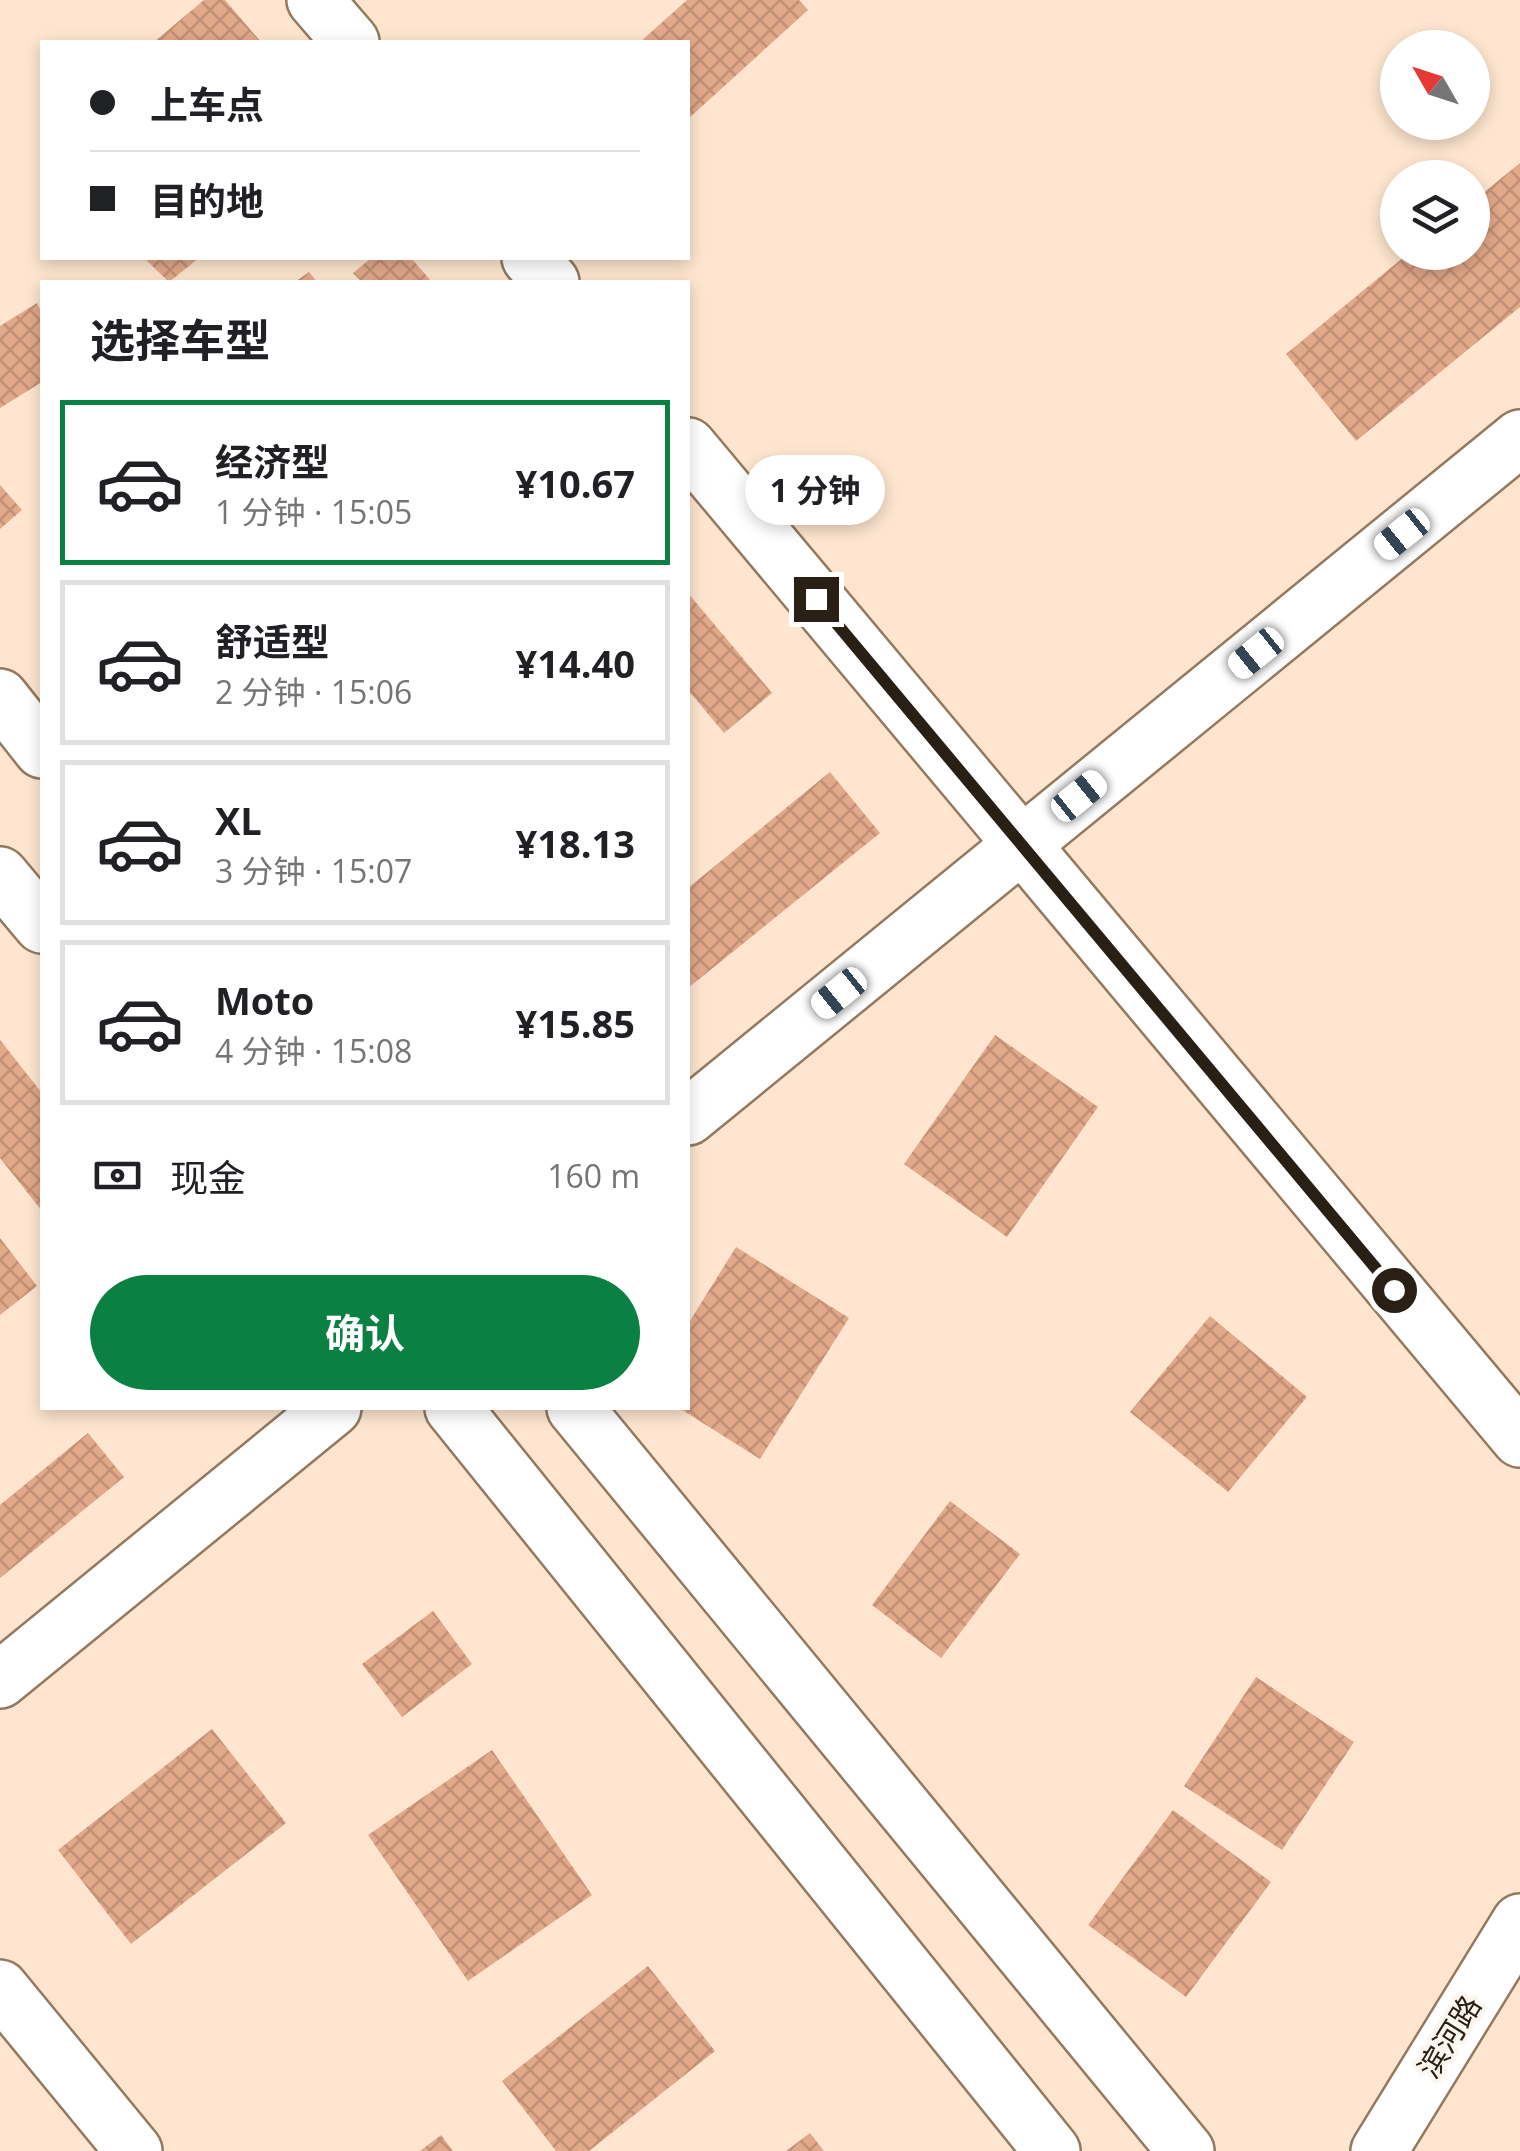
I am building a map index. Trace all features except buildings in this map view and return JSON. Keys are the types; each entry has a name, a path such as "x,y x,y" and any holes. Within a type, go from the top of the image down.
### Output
{"street":[{"path":"315,0 348,40"},
{"path":"532,260 549,280"},
{"path":"690,1115 1520,438"},
{"path":"690,448 1520,1439"},
{"path":"0,696 40,747"},
{"path":"0,875 40,923"},
{"path":"0,1680 331,1410"},
{"path":"454,1410 1052,2151"},
{"path":"577,1410 1186,2151"},
{"name":"滨河路","path":"1379,2151 1520,1922"},
{"path":"0,1988 134,2151"}],"route":[{"path":"816,599 1394,1290"}]}
